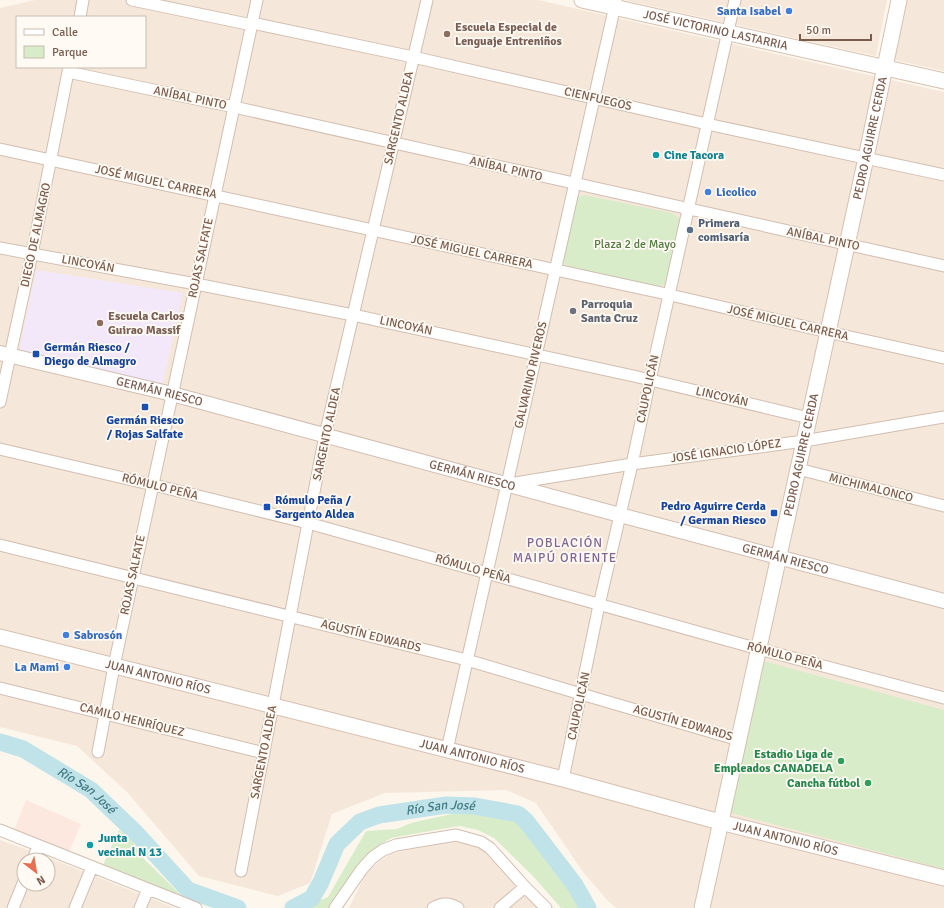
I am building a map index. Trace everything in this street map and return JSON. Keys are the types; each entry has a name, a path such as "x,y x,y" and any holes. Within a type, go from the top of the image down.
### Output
{"main road":[{"name":"JOSÉ VICTORINO LASTARRIA","path":"582,0 615,4 727,33 944,81"},
{"name":"PEDRO AGUIRRE CERDA","path":"702,908 866,158 899,0"},
{"name":"JUAN ANTONIO RÍOS","path":"0,637 563,779 720,822 944,878"}],"street":[{"path":"80,16 83,0"},
{"name":"CIENFUEGOS","path":"132,0 413,57 707,124 944,175"},
{"name":"ROJAS SALFATE","path":"98,752 114,666 257,0"},
{"name":"SARGENTO ALDEA","path":"241,871 325,435 427,0"},
{"name":"CAUPOLICÁN","path":"563,779 599,605 632,464 735,0"},
{"name":"GALVARINO RIVEROS","path":"447,750 615,4"},
{"name":"ANÍBAL PINTO","path":"69,70 944,266"},
{"name":"DIEGO DE ALMAGRO","path":"0,402 5,355 32,254 69,70"},
{"name":"JOSÉ MIGUEL CARRERA","path":"0,149 669,295 944,358"},
{"name":"LINCOYÁN","path":"0,248 353,315 536,354 809,418"},
{"name":"GERMÁN RIESCO","path":"5,355 172,394 944,601"},
{"name":"JOSÉ IGNACIO LÓPEZ","path":"507,484 632,464 804,441 942,418"},
{"name":"RÓMULO PEÑA","path":"0,449 308,523 758,649 944,698"},
{"name":"MICHIMALONCO","path":"798,470 944,506"},
{"name":"AGUSTÍN EDWARDS","path":"0,545 467,660 738,740"},
{"name":"CAMILO HENRÍQUEZ","path":"0,688 264,753"},
{"path":"0,830 196,908"},
{"path":"335,908 362,869 372,858 383,850 396,845 456,835 481,842 490,848 546,908"},
{"path":"36,852 38,846"},
{"path":"75,908 92,867"},
{"path":"345,908 352,884"},
{"path":"500,908 525,887"},
{"path":"140,908 148,889"},
{"path":"13,908 20,892"},
{"path":"434,908 438,905 448,904 458,908"}],"shaded area":[{"path":"35,0 538,0 944,92 944,908 616,908 583,872 536,803 506,790 385,793 332,814 310,883 278,896 199,876 127,792 77,746 0,727 0,8"},
{"path":"624,0 887,0 876,56"},
{"path":"904,0 944,0 944,71 890,59"},
{"name":"Escuela Carlos Guirao Massif","path":"36,270 183,293 162,385 19,352"},
{"path":"26,800 81,824 68,854 14,830"},
{"path":"0,840 33,852 16,852 16,892 56,892 56,861 175,908 0,908"},
{"path":"452,842 483,845 537,908 349,908 367,871 391,853"}],"green space":[{"name":"Plaza 2 de Mayo","path":"584,195 672,213 680,219 665,284 657,287 566,266 563,261 577,198"},
{"name":"Estadio Liga de Empleados CANADELA","path":"760,660 944,710 944,869 727,812"},
{"path":"460,812 492,816 511,816 520,821 527,828 533,840 564,872 575,897 585,908 561,908 533,876 494,838 478,830 459,826 391,838 372,850 344,893 329,908 302,908 328,897 366,831 397,829 411,823"},
{"path":"119,830 129,836 142,857 181,895 103,865"}],"waterway":[{"name":"Río San José","path":"0,742 23,749 91,790 136,833 188,890 238,908"},
{"name":"Río San José","path":"293,908 312,898 321,882 337,844 360,822 379,815 446,805 475,806 518,814 526,821 575,885 588,908"}],"place":[{"name":"Santa Isabel","path":"789,11"},
{"name":"Escuela Especial de Lenguaje Entreniños","path":"447,34"},
{"name":"Cine Tacora","path":"656,155"},
{"name":"Licolico","path":"708,192"},
{"name":"Primera comisaría","path":"690,230"},
{"name":"Parroquia Santa Cruz","path":"573,311"},
{"name":"Escuela Carlos Guirao Massif","path":"100,323"},
{"name":"Germán Riesco / Diego de Almagro","path":"36,354"},
{"name":"Germán Riesco / Rojas Salfate","path":"145,407"},
{"name":"Rómulo Peña / Sargento Aldea","path":"267,507"},
{"name":"Pedro Aguirre Cerda / German Riesco","path":"774,513"},
{"name":"Sabrosón","path":"66,635"},
{"name":"La Mami","path":"67,667"},
{"name":"Estadio Liga de Empleados CANADELA","path":"841,761"},
{"name":"Cancha fútbol","path":"868,783"},
{"name":"Junta vecinal N 13","path":"90,845"}],"district":[{"name":"POBLACIÓN MAIPÚ ORIENTE","path":"565,550"}]}
